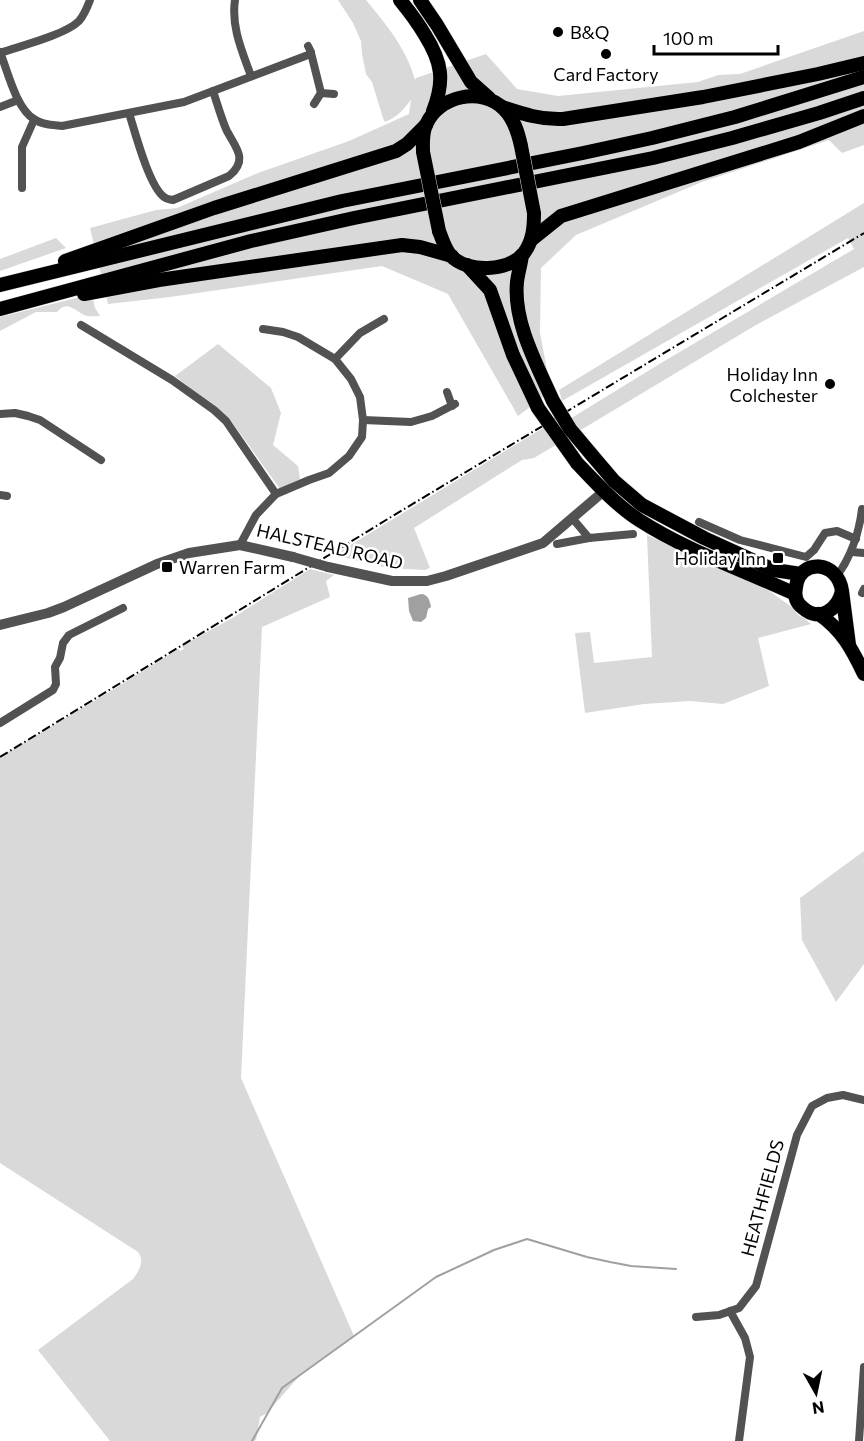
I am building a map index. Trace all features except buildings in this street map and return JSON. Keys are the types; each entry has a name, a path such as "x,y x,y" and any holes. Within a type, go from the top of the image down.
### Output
{"main road":[{"path":"400,0 434,49 438,60 441,89 423,139 423,152 439,231 452,256"},
{"path":"420,0 471,82 502,107 511,117 517,131 534,213 531,240 522,255 517,283 518,308 530,350 553,401 570,429 614,482 642,505 704,538 774,570 801,574"},
{"path":"502,107 536,117 563,119 704,98 864,63"},
{"path":"0,285 342,201 652,138 735,117 864,77"},
{"path":"16,281 97,249 203,212 396,151 407,144 439,107 448,101 473,96 490,99"},
{"path":"1,308 251,241 653,158 743,135 864,98"},
{"path":"531,240 561,216 799,142 864,116"},
{"path":"1,308 182,276 402,245 420,247 452,256 467,265 490,290 513,355 538,408 577,463 604,491 639,519 696,551 795,594"},
{"path":"467,265 493,268 514,261 522,255"},
{"path":"842,591 840,600 834,608 819,614 808,612 797,601 795,594 796,581 808,569 824,567 832,571 841,583 849,645"},
{"path":"819,614 832,623 849,645 864,674"}],"street":[{"path":"90,0 79,20 69,28 0,52 18,100 34,120 62,126 184,102 252,76 309,49 321,93 314,104"},
{"path":"235,0 237,38 252,76"},
{"path":"129,113 144,162 158,190 167,199 173,200 229,176 239,164 240,156 226,129 213,91"},
{"path":"321,93 334,94"},
{"path":"0,107 18,100"},
{"path":"22,189 22,147 34,120"},
{"path":"335,359 360,333 384,319"},
{"path":"81,325 172,380 214,410 226,421 276,494"},
{"path":"240,544 256,514 276,494 329,473 349,456 362,437 363,420 360,396 351,379 335,359 298,337 263,329"},
{"path":"363,420 411,422 432,416 454,405 447,392"},
{"path":"0,414 15,413 40,420 101,460"},
{"name":"HALSTEAD ROAD","path":"0,625 64,607 174,557 240,544 392,581 427,581 543,543 604,491"},
{"path":"837,576 852,552 862,509"},
{"path":"573,519 589,538"},
{"path":"699,522 741,540 806,557 814,550 825,533 837,531 856,539"},
{"path":"557,544 633,534"},
{"path":"852,552 864,553"},
{"path":"0,723 53,690 56,684 55,667 60,658 63,643 69,635 123,608"},
{"name":"HEATHFIELDS","path":"730,1311 739,1308 756,1286 797,1135 812,1106 827,1098 843,1095 864,1100"},
{"path":"696,1317 719,1316 730,1311 745,1338 750,1357 738,1441"},
{"path":"859,1441 864,1367"}],"shaded area":[{"path":"338,0 366,0 401,47 415,80 486,54 517,89 558,96 698,82 718,75 740,74 864,31 864,145 842,153 829,140 702,182 576,235 541,268 540,333 551,391 518,416 448,294 382,266 108,304 90,228 156,210 177,208 258,173 349,141 409,114 411,99 400,112 385,122 372,82 366,74 361,41 353,23"},
{"path":"864,203 864,267 756,325 534,458 522,460 414,528 430,568 425,570 388,568 334,555 543,428 547,433 854,249 848,238 562,401 559,390"},
{"path":"56,238 66,248 0,271 0,259"},
{"path":"80,297 82,301 93,299 100,316 86,316 67,306 57,312 36,312 0,331 0,317"},
{"path":"218,344 271,388 281,413 273,445 298,466 300,479 280,489 232,422 175,376"},
{"path":"647,535 768,590 811,624 758,638 769,686 723,704 690,701 644,704 585,713 575,633 590,632 594,663 652,657"},
{"path":"310,569 334,575 326,581 330,597 262,627 241,1078 354,1336 303,1372 267,1413 260,1417 254,1441 110,1441 38,1350 133,1279 140,1266 140,1255 0,1163 0,757 178,649 180,651 184,649 182,646 234,617"},
{"path":"421,594 427,597 431,607 428,609 426,618 421,622 413,621 408,598"},
{"path":"864,851 864,964 836,1002 802,940 800,898"}],"waterway":[{"path":"252,1441 282,1388 436,1277 494,1250 527,1239 610,1262 676,1269"}],"railway":[{"path":"0,757 391,517 864,233"}],"place":[{"name":"B&Q","path":"558,32"},
{"name":"Card Factory","path":"606,54"},
{"name":"Holiday Inn Colchester","path":"830,384"},
{"name":"Holiday Inn","path":"778,558"},
{"name":"Warren Farm","path":"167,567"}]}
